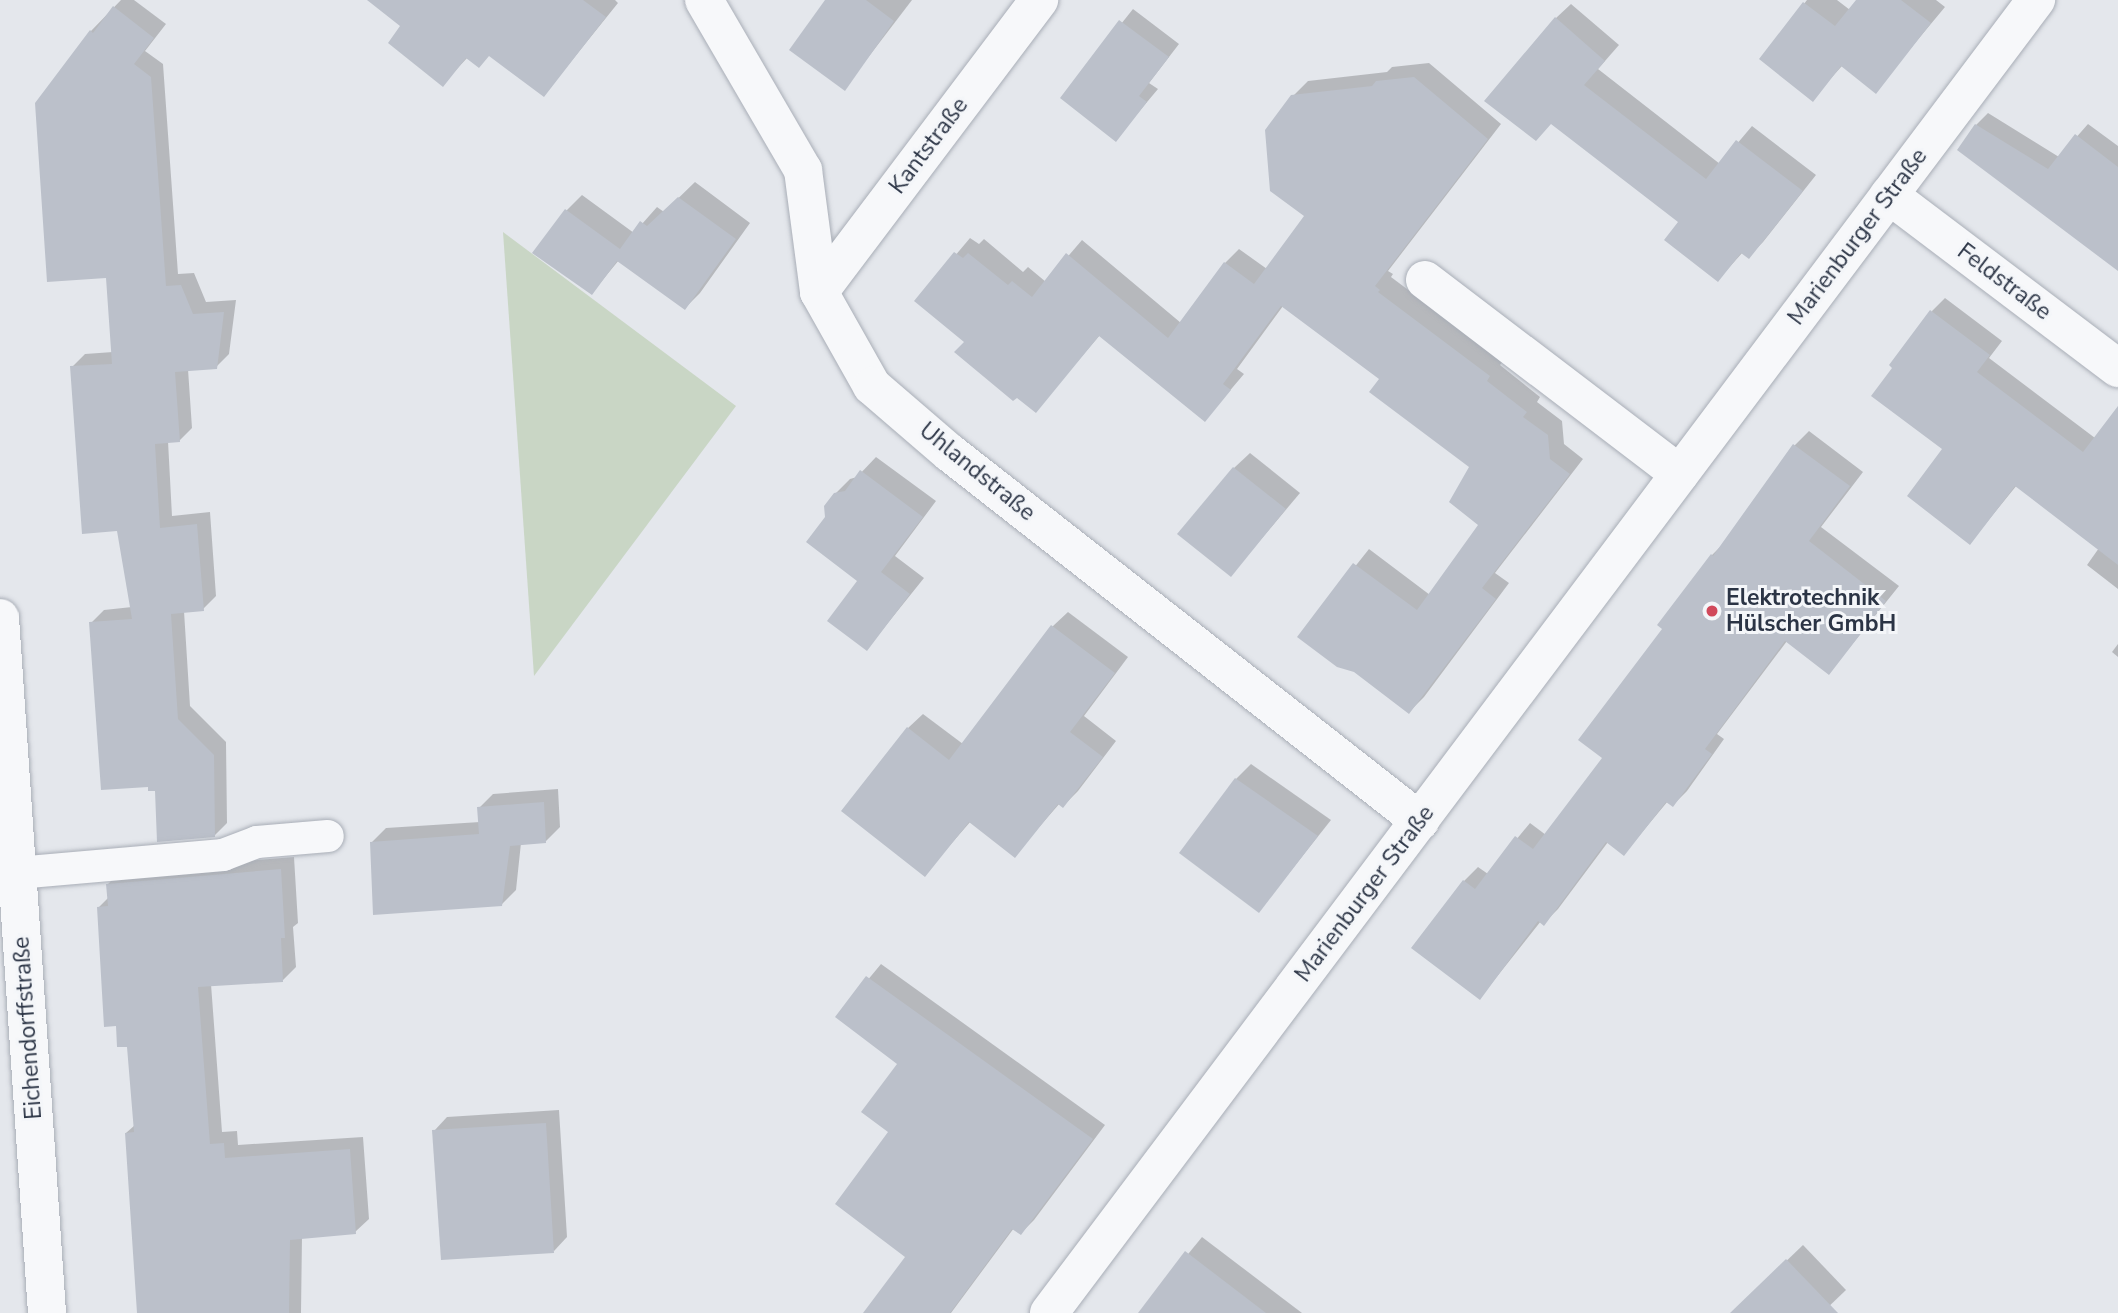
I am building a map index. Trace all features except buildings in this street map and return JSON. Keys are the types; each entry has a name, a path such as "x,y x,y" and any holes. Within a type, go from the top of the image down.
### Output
{"street":[{"name":"Uhlandstraße","path":"704,0 803,170 819,292 872,386 950,453 1420,821"},
{"name":"Kantstraße","path":"819,292 1039,0"},
{"name":"Marienburger Straße","path":"1049,1313 2036,0"},
{"name":"Feldstraße","path":"1889,195 2118,368"},
{"path":"1424,280 1680,474"},
{"name":"Eichendorffstraße","path":"0,618 47,1313"}],"lane":[{"path":"17,873 223,855 257,842 328,836"}],"green space":[{"path":"503,232 736,406 534,676"}],"place":[{"name":"Elektrotechnik Hülscher GmbH","path":"1712,611"}]}
